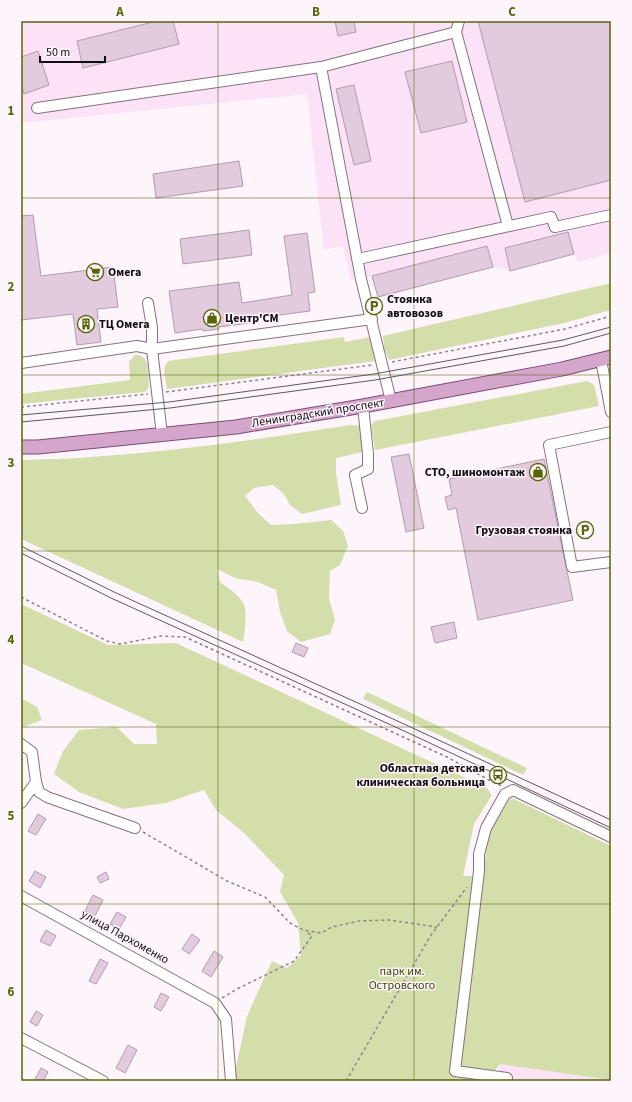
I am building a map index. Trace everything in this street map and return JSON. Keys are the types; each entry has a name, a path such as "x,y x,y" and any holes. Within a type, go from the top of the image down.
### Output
{"main road":[{"name":"Ленинградский проспект","path":"21,447 236,427 391,401 562,369 606,359"}],"street":[{"path":"459,21 456,32 508,226"},
{"path":"37,108 321,67 456,32"},
{"path":"321,67 358,259 391,401"},
{"path":"358,259 551,217 555,227 611,215"},
{"path":"148,303 152,327 152,349 162,435"},
{"path":"21,363 137,346 152,349 372,319"},
{"path":"606,359 611,412"},
{"path":"362,508 355,474 368,469 363,406"},
{"path":"611,432 549,445 572,567 611,562"},
{"path":"21,744 32,752 36,782 39,792 47,797 135,828"},
{"path":"21,803 36,782"},
{"path":"506,1081 507,1078 455,1070 479,871 479,854 486,828 505,794 514,790 611,837"},
{"name":"улица Пархоменко","path":"21,896 215,1003"},
{"path":"215,1003 226,1019 231,1081"},
{"path":"21,1038 103,1081"}],"path":[{"path":"21,406 157,393 382,364 565,329 611,316"},
{"path":"21,597 107,641 120,644 161,636 185,637 447,757 489,780 514,790"},
{"path":"135,828 227,881 265,897 290,923 312,936 294,961 237,989 215,1003"},
{"path":"346,1081 396,994 437,927 479,871"},
{"path":"303,930 321,933 332,927 359,921 389,920 437,927"}],"shaded area":[{"path":"21,21 611,21 611,253 578,262 574,254 510,271 493,267 378,297 372,276 351,281 343,246 324,250 307,94 21,123"},
{"path":"500,1064 611,1080 611,1081 497,1081"}],"green space":[{"path":"611,283 611,310 564,323 389,360 384,347 383,336"},
{"path":"344,337 345,342 371,337 375,361 167,389 164,371 168,361"},
{"path":"135,355 144,358 148,366 149,387 145,392 21,404 21,394 130,380 129,362"},
{"path":"587,381 594,385 599,406 375,450 371,425 375,421"},
{"path":"350,425 361,426 363,452 336,458 336,473 341,505 302,514 291,506 283,493 273,485 254,488 245,496 258,513 271,525 331,520 343,531 348,546 340,565 330,571 329,598 335,620 330,634 301,642 287,631 280,612 276,590 258,582 235,578 217,569 220,582 232,591 244,604 246,620 243,642 21,539 21,460 82,458 189,448"},
{"name":"парк им. Островского","path":"21,604 108,645 176,643 487,788 492,795 474,824 463,876 484,876 487,835 503,803 512,798 611,846 611,1080 500,1064 487,1081 233,1081 247,1016 272,961 287,968 301,955 298,923 280,892 284,875 244,833 216,810 204,790 166,803 123,809 79,792 54,774 63,751 79,730 117,727 134,744 157,744 156,724 21,663"},
{"path":"367,692 527,768 523,775 363,699"},
{"path":"21,698 37,707 42,720 21,728"}],"building":[{"path":"157,21 173,21 179,44 83,68 77,41"},
{"path":"335,21 354,21 356,32 338,36"},
{"path":"478,21 611,21 611,180 525,202"},
{"path":"38,51 49,85 24,94 21,83 21,57"},
{"path":"452,61 467,122 421,133 405,72"},
{"path":"354,85 371,161 354,165 336,89"},
{"path":"239,161 243,186 156,198 153,174"},
{"name":"Омега","path":"33,215 41,276 113,267 118,307 97,309 101,342 77,345 73,314 21,320 21,216"},
{"path":"249,230 252,255 183,264 180,239"},
{"path":"568,232 574,254 510,271 505,248"},
{"path":"307,233 315,292 308,293 310,311 257,318 257,322 219,327 219,329 203,331 202,329 175,333 169,291 239,282 242,303 292,295 284,236"},
{"path":"487,246 493,267 378,297 372,276"},
{"path":"409,454 424,528 406,532 391,457"},
{"path":"544,459 573,600 478,620 456,508 448,510 445,497 452,495 449,479"},
{"path":"454,622 457,638 435,643 431,627"},
{"path":"296,643 308,648 304,657 292,652"},
{"path":"38,814 46,819 36,835 28,831"},
{"path":"35,871 46,877 40,888 29,881"},
{"path":"106,872 109,879 100,883 97,877"},
{"path":"93,895 103,900 95,916 85,911"},
{"path":"117,912 126,917 119,929 110,924"},
{"path":"46,930 56,936 50,946 40,941"},
{"path":"192,934 200,940 189,954 182,949"},
{"path":"214,951 223,957 211,977 202,971"},
{"path":"100,959 108,963 96,984 89,981"},
{"path":"161,993 169,997 161,1011 154,1007"},
{"path":"36,1011 43,1015 37,1026 30,1022"},
{"path":"128,1045 137,1050 125,1073 116,1068"},
{"path":"41,1068 48,1072 43,1081 34,1081"}],"tram line":[{"path":"21,415 169,402 374,374 563,340 611,327"},
{"path":"21,422 170,408 375,380 564,346 611,333"},
{"path":"21,546 114,592 611,820"},
{"path":"21,553 111,598 402,730 611,828"}],"place":[{"name":"Омега","path":"95,272"},
{"name":"Стоянка автовозов","path":"374,306"},
{"name":"Центр'СМ","path":"212,318"},
{"name":"ТЦ Омега","path":"86,324"},
{"name":"СТО, шиномонтаж","path":"538,472"},
{"name":"Грузовая стоянка","path":"585,530"},
{"name":"Областная детская клиническая больница","path":"498,775"}]}
